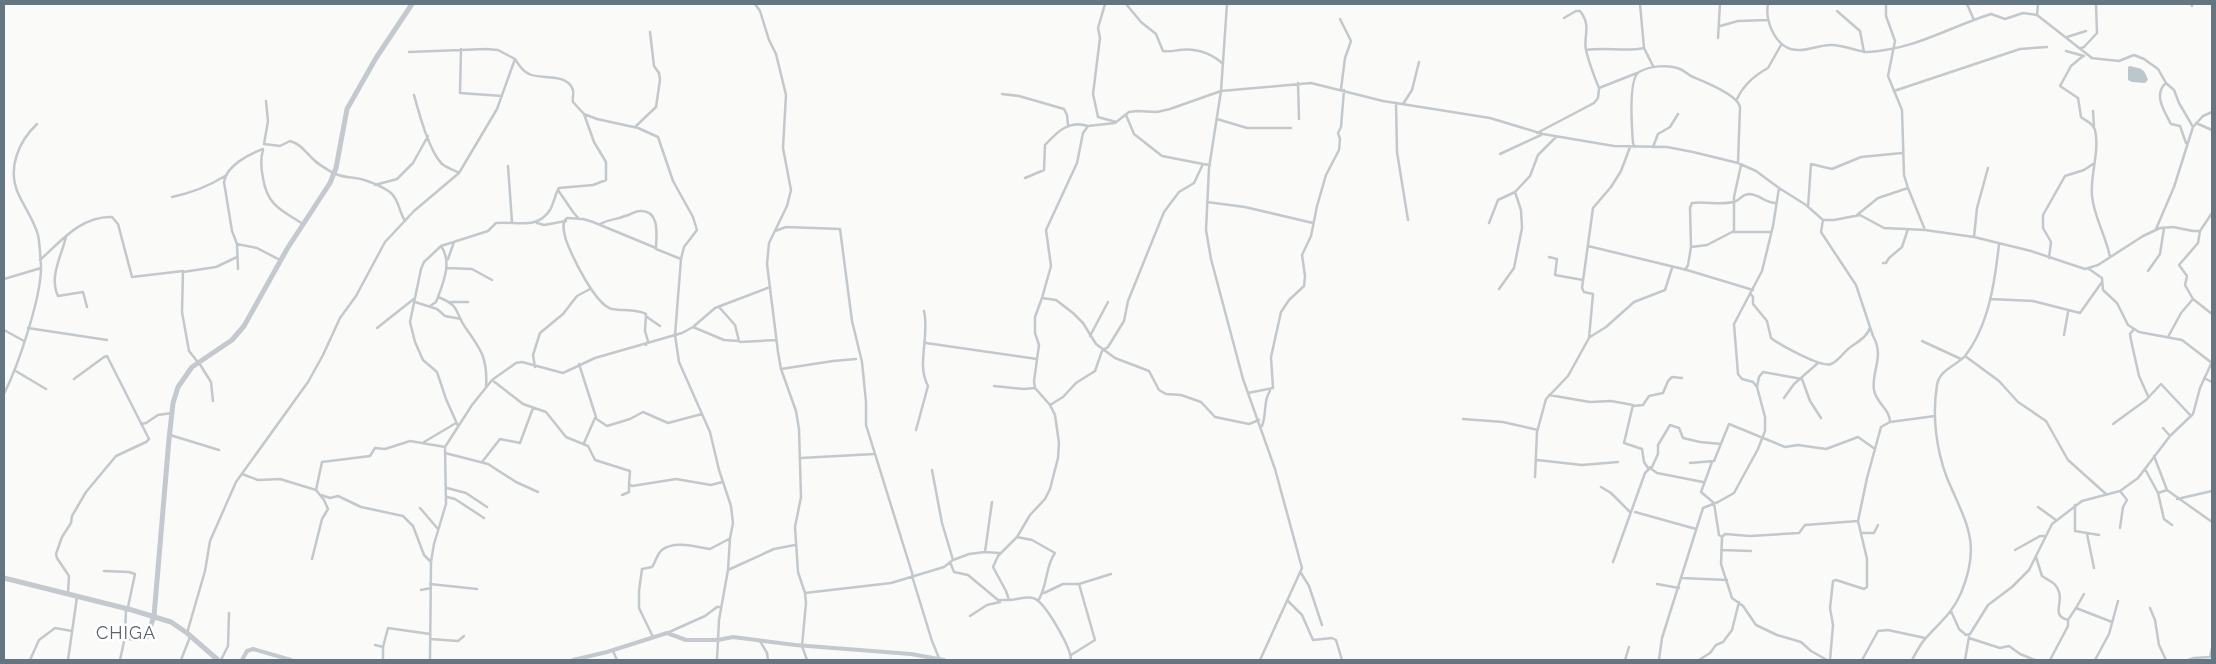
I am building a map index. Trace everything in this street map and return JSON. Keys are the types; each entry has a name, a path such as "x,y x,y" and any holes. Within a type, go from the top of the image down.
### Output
{"main road":[{"path":"125,637 136,639 147,637 154,616 169,435 176,394 182,380 198,363 237,336 334,173 343,125 350,102 393,31 412,4"},
{"path":"4,578 127,608 171,622 189,634 220,660"}],"street":[{"path":"755,4 760,10 769,40 776,54 786,95 783,148 791,190 787,206 774,231 767,255 776,340 781,369 796,411 801,458 801,497 795,521 795,545 800,581 805,593 806,607 802,646 806,660"},
{"path":"1105,4 1098,28 1100,40 1093,94 1098,118 1116,122"},
{"path":"1126,4 1156,34 1163,51 1206,52 1224,64"},
{"path":"1227,4 1224,64 1206,202 1206,230 1211,259 1248,393 1259,420 1299,551 1302,568 1260,660"},
{"path":"1640,4 1644,48 1653,66"},
{"path":"1718,38 1720,4"},
{"path":"1768,4 1768,20 1782,45 1797,50 1830,45 1864,52 1893,48 1929,39 1991,14 2005,19 2022,13 2037,15 2092,58"},
{"path":"1886,4 1886,16 1895,41 1888,76 1903,115 1903,153 1908,188 1925,230"},
{"path":"1967,4 1974,20"},
{"path":"2037,15 2038,4"},
{"path":"2081,48 2084,48 2097,33 2096,4"},
{"path":"1537,133 1594,103 1598,98 1600,89 1586,50 1588,33 1582,13 1576,11 1564,18"},
{"path":"1838,11 1860,30 1864,52"},
{"path":"1261,427 1266,412 1265,398 1273,384 1271,356 1281,312 1289,300 1304,286 1305,276 1302,255 1311,236 1326,175 1339,150 1340,139 1338,133 1342,127 1342,90 1345,58 1351,42 1340,19"},
{"path":"1720,26 1738,21 1768,20"},
{"path":"2066,37 2086,31"},
{"path":"635,127 656,107 660,80 659,73 654,66 650,32"},
{"path":"1737,100 1741,89 1761,70 1768,68 1782,45"},
{"path":"1894,91 2020,49 2047,47"},
{"path":"1586,50 1620,48 1632,50 1644,48"},
{"path":"461,49 460,93 502,96"},
{"path":"409,52 461,49 495,50 515,59 521,68 529,74 552,77 568,84 574,93 573,102 584,114 595,146 606,162 605,181 593,185 561,187 550,209 536,223"},
{"path":"2066,51 2092,58 2119,61 2134,55 2138,56 2153,65 2166,83 2174,90 2193,127"},
{"path":"2083,56 2074,63 2060,86 2078,98 2081,117 2094,127"},
{"path":"182,660 205,571 210,541 232,492 242,474 308,382 324,355 340,318 356,296 383,245 405,221 459,173 495,112 515,59"},
{"path":"1403,104 1412,90 1420,62"},
{"path":"1600,89 1653,66 1681,69 1737,100 1740,107 1739,164 1734,201 1733,232"},
{"path":"1635,147 1633,143 1631,103 1634,96 1633,82 1638,73"},
{"path":"1298,83 1299,119"},
{"path":"1025,178 1044,170 1045,145 1068,125 1076,123 1088,126 1116,122 1126,115 1137,111 1160,112 1221,91 1298,83 1315,84 1396,103 1490,118 1537,133 1614,146 1678,148 1739,164 1756,171 1808,207 1823,220 1834,220 1857,215 1878,198 1908,188"},
{"path":"2166,83 2160,87 2160,100 2170,124 2180,126 2187,144"},
{"path":"1002,94 1019,96 1064,109 1068,125"},
{"path":"414,95 428,136 442,164 459,173"},
{"path":"266,102 268,121 261,163 268,198 283,212 303,224"},
{"path":"1396,103 1397,152 1408,220"},
{"path":"2093,111 2097,142 2092,186 2093,204 2108,244 2110,256"},
{"path":"2156,230 2174,187 2193,127 2212,112"},
{"path":"584,114 597,119 635,127 659,138 673,181 694,219 697,231 684,246 681,259 675,335 678,362 710,432 734,523 730,538 728,570 721,607 717,660"},
{"path":"1653,146 1658,134 1670,127 1678,114"},
{"path":"1126,115 1134,134 1162,156 1210,165"},
{"path":"1217,119 1248,128 1291,128"},
{"path":"2196,123 2212,130"},
{"path":"4,394 24,341 37,298 41,268 38,235 16,188 13,167 25,138 37,124"},
{"path":"1009,600 994,567 995,560 1017,537 1030,515 1045,499 1050,489 1059,443 1057,423 1050,405 1035,388 1034,375 1039,345 1035,333 1034,317 1042,298 1051,266 1046,230 1077,163 1083,133 1088,126"},
{"path":"1500,154 1543,134"},
{"path":"374,185 397,179 413,163 428,136"},
{"path":"1489,223 1498,200 1515,192 1530,176 1538,155 1557,136"},
{"path":"264,144 280,146 290,141 295,142 315,162 334,173 345,178 362,179 392,194 397,202 399,212 405,221"},
{"path":"1589,338 1593,296 1583,290 1583,280 1587,242 1594,205 1611,187 1621,171 1630,147"},
{"path":"172,197 193,192 217,182 246,157 263,149"},
{"path":"1808,207 1811,164 1832,169 1860,157 1903,153"},
{"path":"2049,258 2051,242 2043,228 2044,209 2061,186 2065,176 2084,170 2094,163"},
{"path":"1050,405 1062,397 1076,383 1094,372 1104,350 1124,321 1128,301 1164,212 1179,192 1194,183 1203,164"},
{"path":"508,166 512,222"},
{"path":"1974,237 1977,208 1988,168"},
{"path":"225,176 224,182 232,230 237,244 238,269"},
{"path":"1659,660 1662,638 1703,508 1734,493 1763,438 1765,417 1757,387 1753,382 1742,379 1738,374 1734,324 1762,271 1772,232 1779,188"},
{"path":"558,190 580,219"},
{"path":"1499,289 1514,268 1522,228 1515,192"},
{"path":"1685,270 1688,265 1691,247 1691,204 1734,201 1747,194 1753,194 1770,203 1776,203"},
{"path":"1206,202 1245,207 1313,224"},
{"path":"599,225 612,218 625,217 640,211 644,212 653,219 658,228 656,248"},
{"path":"2212,213 2200,231 2198,243 2179,265 2186,276 2186,285 2193,299 2212,314"},
{"path":"1857,215 1884,228 1925,230 1974,237 2089,269 2102,278 2103,290 2117,303 2125,321 2134,329 2139,332 2182,340 2212,362 2204,378 2192,416 2170,436 2145,469 2120,491 2087,498 2075,505 2048,527 2029,570 1988,605 1969,637 1964,660"},
{"path":"40,260 71,230 83,224 112,217 118,224 132,277 216,268 237,257"},
{"path":"457,424 437,372 423,360 415,342 410,322 422,265 441,246 492,229 496,224 512,222 544,225 565,221 567,218 580,219 599,225 656,248 659,252 681,259"},
{"path":"1823,220 1821,232 1851,275 1878,348 1874,392 1889,415 1890,422"},
{"path":"565,221 563,231 566,240 590,289 607,307 644,313 660,326"},
{"path":"774,231 786,227 840,229 852,321 862,362 866,402 865,420 932,641 939,658"},
{"path":"2148,271 2160,254 2164,228"},
{"path":"2089,269 2156,230 2164,228 2200,231"},
{"path":"1883,263 1886,263 1902,247 1908,229"},
{"path":"1691,247 1707,245 1733,232 1772,232"},
{"path":"66,236 54,278 56,292 58,296 83,292 87,307"},
{"path":"430,306 436,302 438,297 447,260 454,242"},
{"path":"237,244 257,248 281,260"},
{"path":"1912,660 1925,638 1942,623 1951,611 1961,592 1967,574 1971,546 1969,527 1943,464 1936,438 1938,379 1943,372 1965,356 1974,340 1990,299 1998,244"},
{"path":"441,246 447,260"},
{"path":"1588,246 1685,270 1753,290"},
{"path":"1549,257 1557,259 1556,275 1583,280"},
{"path":"4,278 41,268"},
{"path":"446,268 472,270 492,280"},
{"path":"1535,477 1538,430 1546,399 1568,376 1589,338 1606,327 1634,302 1665,290 1672,268"},
{"path":"183,272 182,312 189,351 210,382 213,401"},
{"path":"1990,299 2033,302 2068,312 2081,313 2102,282"},
{"path":"430,660 430,562 445,510 447,496 445,447 457,424 492,380 516,363 522,362 560,373 595,358 646,345 693,327 718,306 770,287"},
{"path":"535,367 534,355 540,333 563,314 577,296 590,289"},
{"path":"1750,294 1754,297 1753,304 1767,321 1771,338 1818,363 1833,364 1845,351 1863,338 1870,329 1870,325"},
{"path":"438,297 450,302 457,309 461,319 476,340 484,357 487,370 486,387"},
{"path":"1042,298 1056,300 1073,313 1083,323 1090,336 1104,350 1121,362 1148,371 1159,390 1201,402 1215,418 1249,424 1259,420"},
{"path":"2168,337 2181,314 2193,299"},
{"path":"416,300 437,309 445,316 461,319"},
{"path":"377,328 416,300"},
{"path":"450,302 468,302"},
{"path":"1090,336 1108,302"},
{"path":"718,306 735,325 740,340 738,342"},
{"path":"916,430 928,386 924,378 922,356 926,343 927,324 924,310"},
{"path":"2064,335 2068,312"},
{"path":"646,345 648,339 645,331 647,317"},
{"path":"693,327 724,340 738,342 776,340"},
{"path":"28,328 106,340"},
{"path":"2134,329 2130,334 2131,340 2139,376 2148,396"},
{"path":"4,330 24,341"},
{"path":"1922,342 1961,359"},
{"path":"926,343 1037,359"},
{"path":"68,594 69,576 56,556 72,516 82,498 116,456 149,440 108,356 105,356 74,379"},
{"path":"1965,356 1996,379 2018,402 2046,421 2068,460 2106,494"},
{"path":"781,369 856,359"},
{"path":"1784,398 1794,384 1802,379 1818,363"},
{"path":"579,364 596,418 607,426 630,419 642,412 668,423 702,414"},
{"path":"14,370 46,389"},
{"path":"1757,387 1759,376 1763,372 1802,379"},
{"path":"1549,395 1590,402 1611,401 1633,406 1643,405 1649,396 1663,392 1672,377 1682,378"},
{"path":"2204,378 2212,382"},
{"path":"1802,379 1810,401 1822,418"},
{"path":"492,380 523,404 546,412 566,437 584,443 590,448 595,460 630,471 629,492 622,495"},
{"path":"2113,424 2146,400 2161,384 2192,416"},
{"path":"994,386 1024,389 1035,388"},
{"path":"1248,393 1271,390"},
{"path":"1633,406 1624,443 1642,449 1645,465 1658,473 1703,482"},
{"path":"482,462 498,440 503,439 520,443 533,408"},
{"path":"141,424 172,412"},
{"path":"1875,449 1858,437 1824,450 1798,444 1786,448 1728,424 1703,482 1701,494 1714,503 1719,536 1722,537 1721,564 1731,596 1756,625 1777,635 1801,642 1810,651 1828,660 1833,625 1830,609 1833,581 1836,580 1864,589 1867,587 1866,559 1858,521 1875,449 1878,432 1881,427 1890,422 1936,416"},
{"path":"584,443 596,418"},
{"path":"1463,419 1503,422 1538,430"},
{"path":"423,443 457,424"},
{"path":"1613,562 1622,542 1630,512 1645,472 1657,457 1658,445 1670,425 1679,428 1682,437 1692,441 1721,444"},
{"path":"2163,428 2170,436"},
{"path":"169,435 218,450"},
{"path":"316,490 321,464 324,462 370,456 375,448 385,449 403,443 423,443 445,447"},
{"path":"445,453 482,462 499,469 516,482 538,492"},
{"path":"801,458 874,454"},
{"path":"2154,456 2167,490 2177,499 2212,522"},
{"path":"1537,460 1582,465 1618,462"},
{"path":"1690,463 1712,462"},
{"path":"2145,469 2158,493 2164,518 2172,525"},
{"path":"932,470 942,523 955,572 968,575 1000,602"},
{"path":"242,474 258,480 280,479 316,490 328,509 322,519 312,559"},
{"path":"629,484 635,486 676,479 711,486 722,482"},
{"path":"1601,487 1611,493 1630,512"},
{"path":"447,488 466,493 488,507"},
{"path":"2158,493 2167,490"},
{"path":"2120,491 2127,500 2123,507 2120,528"},
{"path":"2177,499 2212,491"},
{"path":"320,495 330,498 338,496 361,507 403,516 413,526 424,555 430,562"},
{"path":"447,496 455,499 484,518"},
{"path":"985,552 992,502"},
{"path":"2075,505 2074,530 2099,535"},
{"path":"2038,507 2056,520"},
{"path":"420,508 438,529"},
{"path":"1634,512 1696,529"},
{"path":"1722,537 1726,534 1750,536 1770,533 1801,533 1805,525 1858,521"},
{"path":"1862,533 1874,533 1878,525"},
{"path":"2087,534 2094,568"},
{"path":"2015,550 2040,536 2044,536"},
{"path":"1017,537 1032,540 1055,552 1044,593 1038,601"},
{"path":"652,636 639,608 642,570 652,567 656,558 666,548 688,544 710,549 730,538"},
{"path":"728,570 774,550 795,545"},
{"path":"1721,550 1751,551"},
{"path":"805,593 891,583 944,566 952,561 985,552 1000,554"},
{"path":"2036,555 2042,576 2052,581 2059,592 2058,610 2062,618 2068,620"},
{"path":"104,571 135,574 127,608 125,637 120,660"},
{"path":"1301,573 1309,586 1322,625"},
{"path":"1044,593 1063,584 1079,584 1111,574"},
{"path":"1682,578 1727,580"},
{"path":"430,584 477,590"},
{"path":"1071,656 1096,640 1079,584"},
{"path":"1657,584 1679,588"},
{"path":"421,590 431,588"},
{"path":"2050,660 2068,626 2068,620 2084,594"},
{"path":"68,660 77,596"},
{"path":"970,616 987,605 1009,600 1030,598 1038,601 1069,647 1071,660"},
{"path":"2095,660 2109,634 2118,601"},
{"path":"1288,602 1302,615 1313,640 1334,639 1342,660"},
{"path":"1699,660 1710,653 1716,645 1723,642 1732,630 1738,602"},
{"path":"573,660 613,651 652,636 667,633 721,607"},
{"path":"2076,608 2112,622"},
{"path":"2150,608 2155,620 2159,645 2166,660"},
{"path":"1951,611 1959,629 1964,635 1986,646 2000,648 2009,646 2020,654 2035,660"},
{"path":"220,660 228,646 229,613"},
{"path":"30,660 39,640 55,628 72,631"},
{"path":"383,660 383,647 388,628 430,634"},
{"path":"1862,660 1878,631 1888,630 1925,638"},
{"path":"667,633 686,640 718,640 733,636 802,646 911,654 944,660"},
{"path":"430,639 458,641 464,636"},
{"path":"760,641 767,653 768,660"},
{"path":"375,645 383,647"},
{"path":"1625,660 1629,647"},
{"path":"2188,660 2210,657 2212,648"},
{"path":"242,660 247,651 253,649 291,660"},
{"path":"613,651 617,660"}],"shaded area":[{"path":"2128,67 2142,70 2148,80 2145,83 2128,80"}],"district":[{"name":"CHIGA","path":"126,633"}]}
